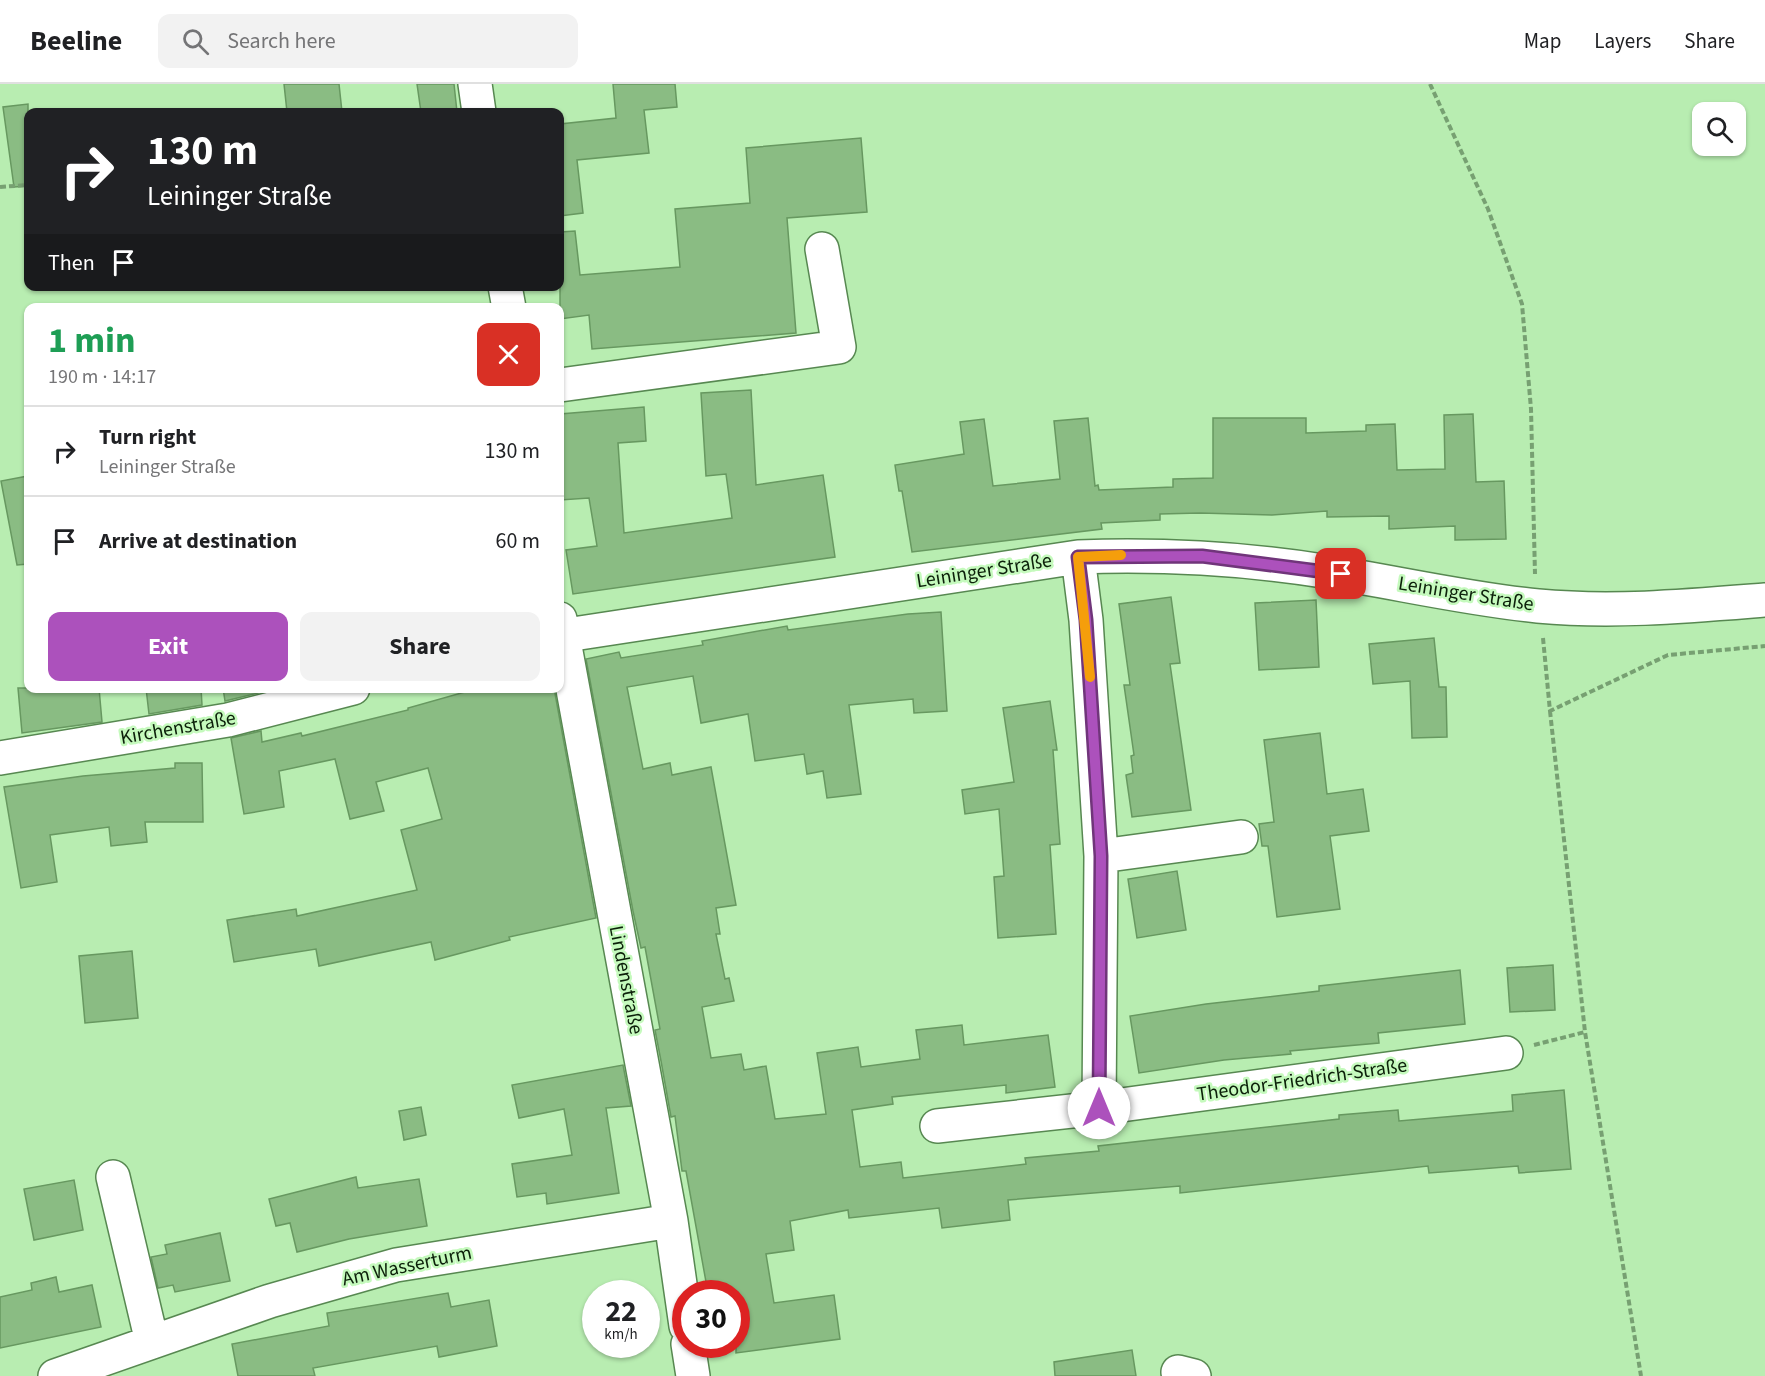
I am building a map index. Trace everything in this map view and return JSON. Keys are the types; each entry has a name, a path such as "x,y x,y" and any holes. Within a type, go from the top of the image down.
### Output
{"street":[{"path":"475,84 478,108"},
{"path":"564,384 839,347 822,249"},
{"name":"Leininger Straße","path":"564,629 1078,557 1202,556 1321,570 1488,600 1540,606 1654,608 1765,600"},
{"path":"1078,557 1086,620 1101,856 1099,1108"},
{"name":"Lindenstraße","path":"564,651 671,1221 679,1280"},
{"name":"Kirchenstraße","path":"0,758 228,720 333,693"},
{"path":"1101,856 1241,837"},
{"name":"Theodor-Friedrich-Straße","path":"937,1126 1099,1108 1506,1053"},
{"path":"113,1177 152,1342"},
{"name":"Am Wasserturm","path":"55,1376 270,1301 396,1265 671,1221"},
{"path":"690,1358 693,1376"}],"path":[{"path":"1430,84 1488,208 1522,304 1532,432 1535,579 1540,606 1585,1032 1641,1376"},
{"path":"0,187 24,185"},
{"path":"1550,711 1668,655 1765,646"},
{"path":"1506,1053 1585,1032"}],"building":[{"path":"284,84 339,84 342,108 287,108"},
{"path":"417,84 454,84 457,108 420,108"},
{"path":"613,84 675,84 677,107 644,110 649,153 577,160 583,213 564,215 564,124 616,118"},
{"path":"28,104 28,108 24,108 24,186 14,187 3,107"},
{"path":"861,138 867,212 787,218 796,333 592,349 589,315 564,318 564,303 560,303 560,291 564,291 564,232 575,231 580,275 680,267 675,209 750,203 746,148"},
{"path":"751,390 756,485 823,475 835,557 573,594 566,550 597,546 589,498 564,500 564,414 644,407 646,441 618,443 624,533 732,518 726,474 706,476 701,393"},
{"path":"1473,414 1476,482 1504,481 1506,539 1455,540 1455,526 1389,529 1389,516 1327,517 1327,511 1272,515 1200,513 1160,514 1160,520 1101,523 1102,529 912,552 902,491 899,491 895,465 964,454 960,422 984,419 993,486 1060,479 1054,421 1088,418 1095,486 1098,485 1099,490 1173,487 1173,479 1213,478 1213,418 1306,418 1306,433 1366,431 1366,425 1395,424 1397,470 1445,469 1444,415"},
{"path":"24,477 24,564 17,565 1,481"},
{"path":"1171,597 1180,663 1170,664 1191,810 1132,817 1126,775 1133,773 1131,756 1134,755 1124,685 1130,685 1119,604"},
{"path":"1316,600 1319,667 1259,670 1255,603"},
{"path":"941,612 947,711 914,713 913,699 849,705 861,794 827,798 823,771 807,774 804,754 755,761 748,714 701,723 693,676 627,687 643,769 670,763 672,775 711,767 736,905 716,908 720,934 716,934 725,979 729,978 734,1001 702,1007 711,1058 741,1054 744,1070 766,1066 775,1119 826,1114 817,1053 858,1047 861,1067 920,1059 916,1030 962,1025 964,1045 1048,1035 1055,1087 1006,1093 1006,1085 892,1097 893,1104 852,1110 860,1167 901,1162 903,1178 1026,1164 1025,1158 1099,1151 1098,1146 1339,1119 1339,1115 1398,1110 1399,1121 1513,1111 1512,1095 1564,1090 1571,1169 1519,1173 1518,1166 1429,1173 1428,1166 1180,1193 1180,1186 1008,1200 1010,1220 942,1228 939,1208 849,1218 848,1210 790,1221 794,1250 766,1254 774,1303 834,1295 840,1339 750,1351 750,1280 706,1280 686,1171 682,1171 675,1116 671,1117 655,1030 660,1029 645,947 641,948 633,911 586,659 619,652 621,658 703,645 702,641 787,626 788,630 908,614"},
{"path":"1434,638 1439,687 1446,687 1447,737 1412,738 1410,681 1373,684 1369,644"},
{"path":"18,688 24,688 24,693 99,693 102,722 22,733"},
{"path":"147,693 201,693 202,705 149,714"},
{"path":"224,693 258,693 225,701"},
{"path":"461,693 555,693 596,918 509,937 510,940 435,960 431,942 319,966 316,949 234,962 227,920 296,909 297,916 417,890 401,830 442,819 428,768 376,782 384,811 350,819 335,759 279,771 284,807 244,814 231,738 261,731 262,742 301,733 302,736 408,710 408,708"},
{"path":"1050,701 1057,750 1053,750 1060,844 1050,845 1056,934 998,938 994,877 1004,876 999,809 965,814 962,790 1014,782 1003,708"},
{"path":"1320,733 1327,794 1363,789 1369,831 1330,836 1340,909 1277,917 1268,846 1262,846 1259,824 1274,822 1264,740"},
{"path":"175,763 202,763 203,822 145,822 147,842 111,846 109,827 50,835 57,882 21,888 4,787 83,776 175,768"},
{"path":"1177,871 1186,930 1137,938 1128,879"},
{"path":"132,951 138,1018 85,1023 79,956"},
{"path":"1553,965 1555,1010 1510,1012 1507,968"},
{"path":"1460,970 1465,1024 1378,1033 1379,1043 1290,1051 1291,1054 1224,1060 1139,1073 1130,1016 1206,1004 1319,991 1319,986"},
{"path":"623,1065 631,1106 606,1108 619,1193 547,1204 546,1193 517,1197 512,1164 572,1155 564,1109 519,1118 512,1085"},
{"path":"421,1107 426,1135 404,1140 399,1111"},
{"path":"356,1177 358,1188 419,1179 427,1226 349,1239 297,1252 290,1223 276,1226 269,1199"},
{"path":"74,1180 83,1230 34,1240 24,1189"},
{"path":"220,1233 230,1281 175,1292 173,1285 158,1288 151,1257 167,1254 165,1245"},
{"path":"56,1277 59,1292 92,1285 101,1327 0,1348 0,1297 32,1290 31,1283"},
{"path":"448,1293 451,1307 489,1300 497,1346 439,1357 437,1346 313,1368 315,1376 238,1376 232,1344 329,1326 327,1313"},
{"path":"1132,1350 1136,1376 1055,1376 1054,1362"}],"slow traffic":[{"path":"1090,677 1078,557 1121,555"}],"route":[{"path":"1099,1108 1101,856 1086,620 1078,557 1150,554 1202,556 1341,574"}]}
